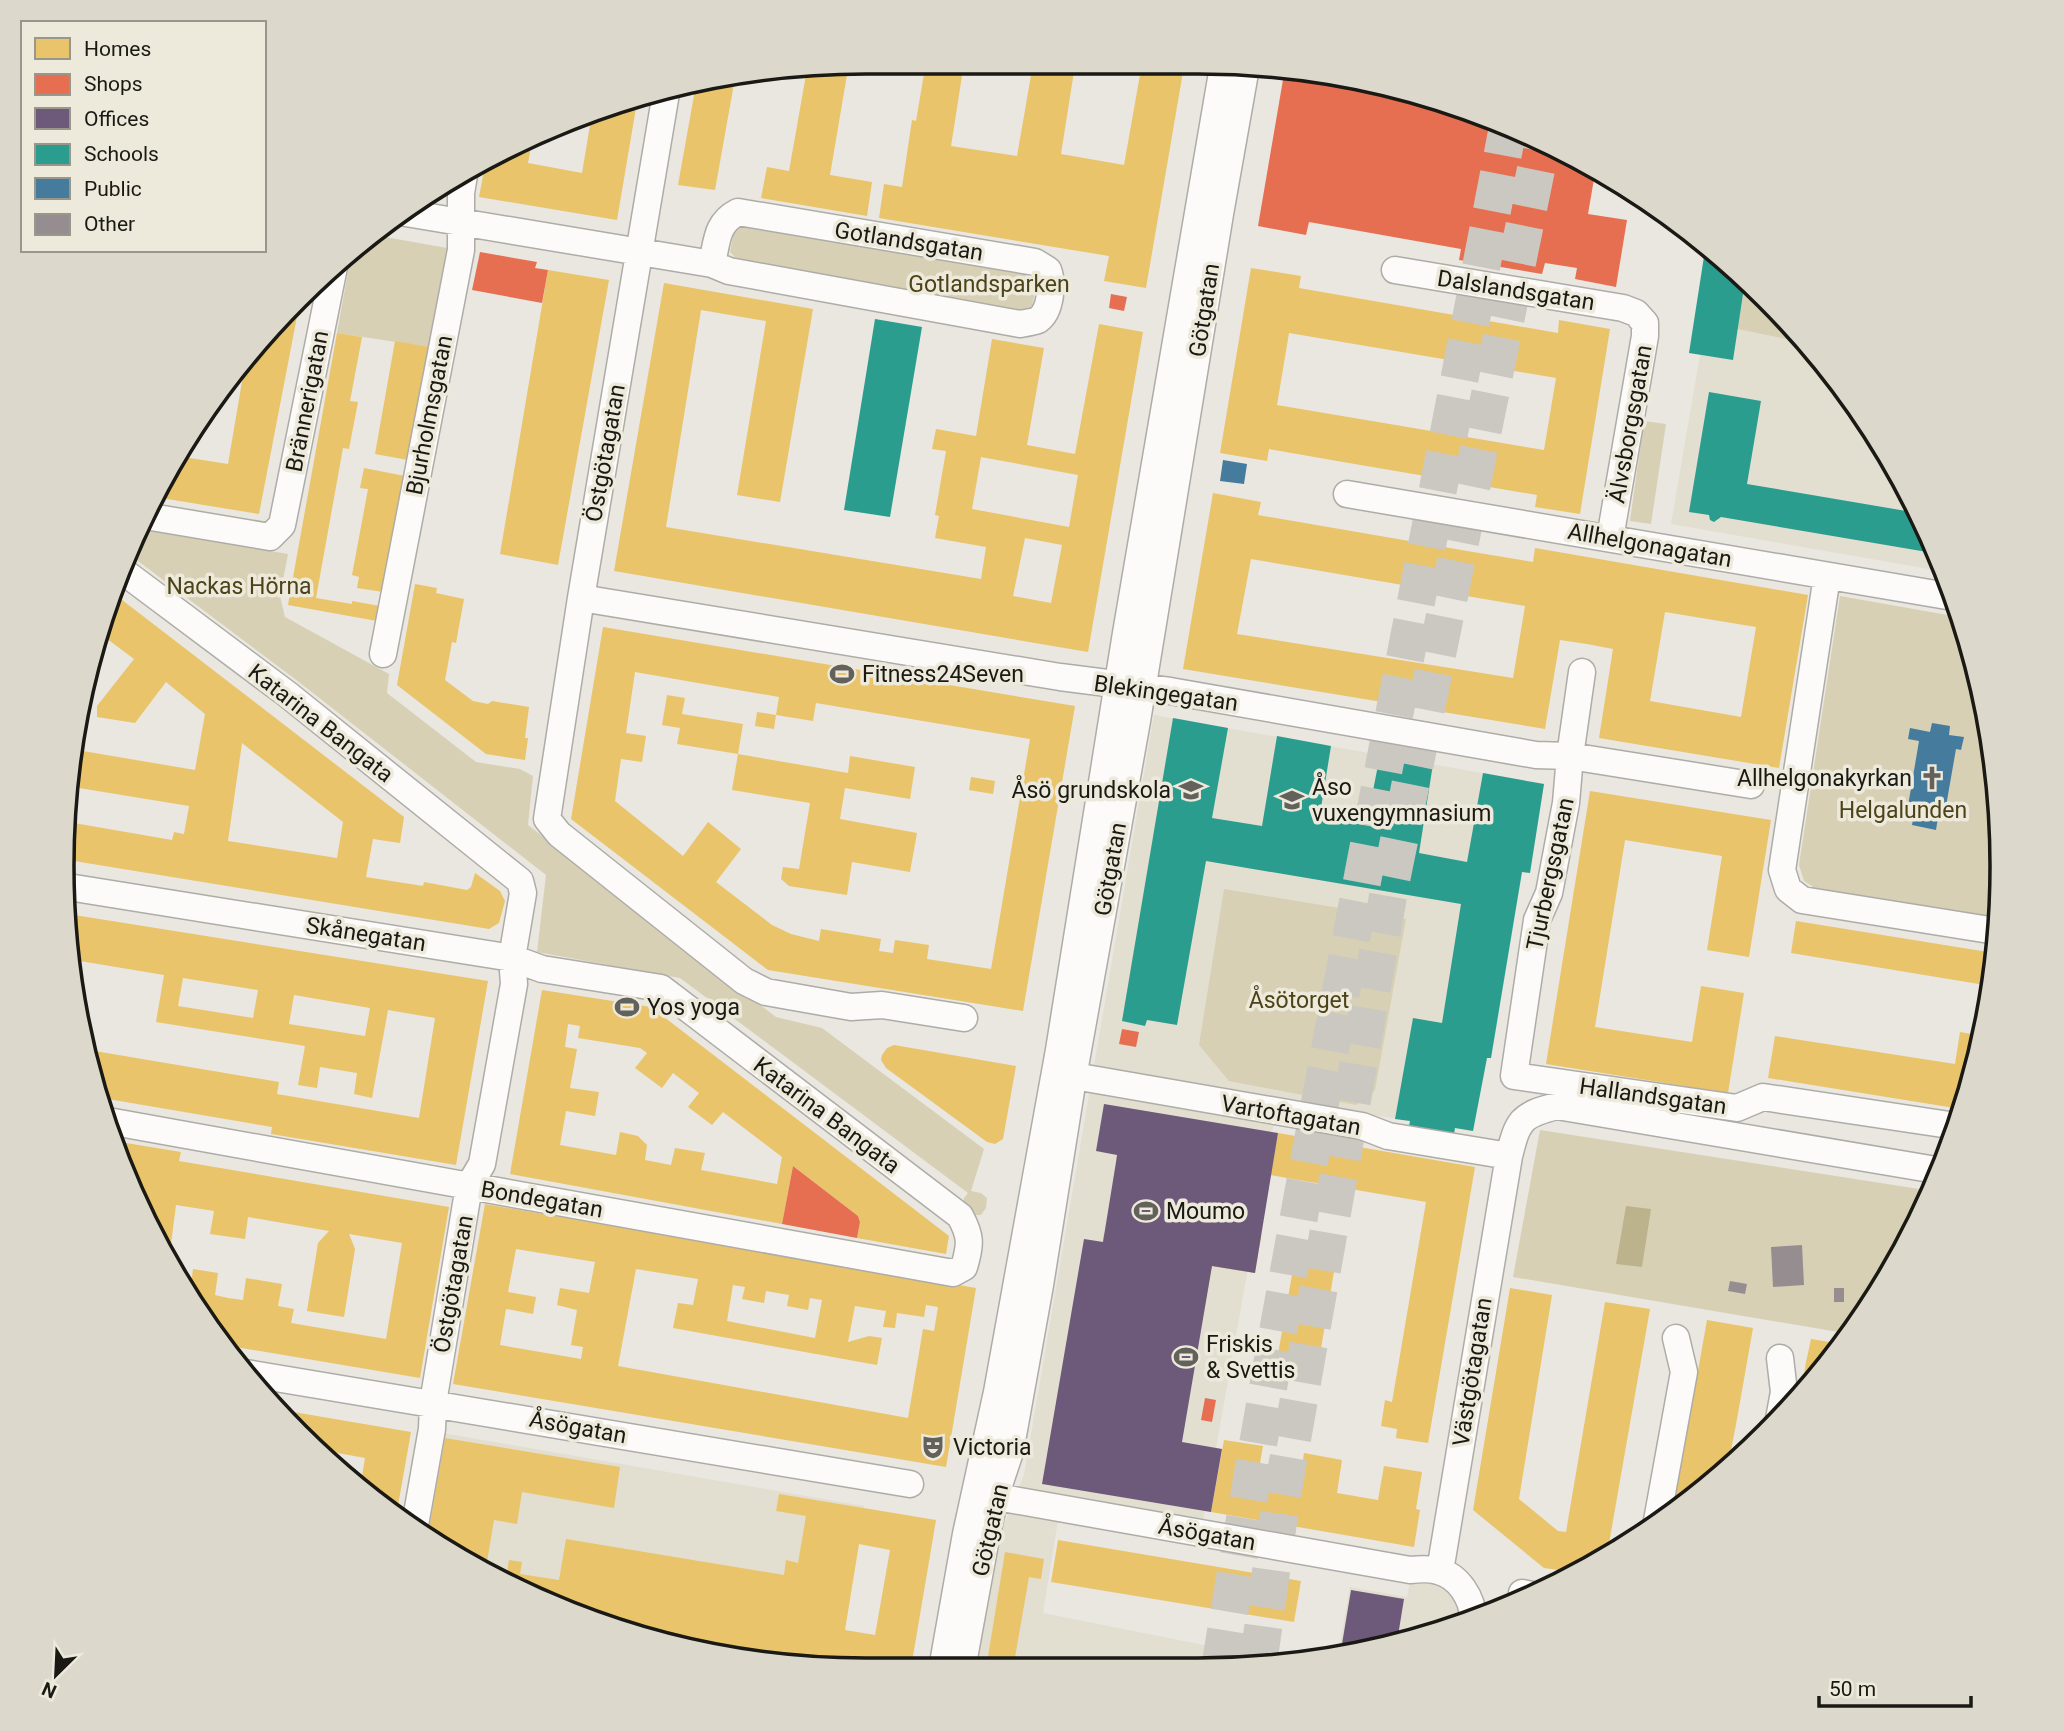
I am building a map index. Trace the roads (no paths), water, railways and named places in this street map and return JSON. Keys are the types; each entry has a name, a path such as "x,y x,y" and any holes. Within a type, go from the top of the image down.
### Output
{"street":[{"name":"Götgatan","path":"945,1658 985,1495 1010,1451 1074,1076 1222,74"},
{"name":"Götgatan","path":"963,1658 999,1381 1059,1050 1246,75"},
{"name":"Östgötagatan","path":"665,99 581,598 547,819 559,834 744,981 766,992 851,1007 882,1005 964,1018"},
{"name":"Bjurholmsgatan","path":"383,654 461,250 463,184"},
{"name":"Gotlandsgatan","path":"414,215 712,264 729,271 1020,324 1036,321 1045,312 1052,282 1048,270 1035,262 738,212 727,217 721,226 712,264"},
{"name":"Dalslandsgatan","path":"1395,270 1623,308 1636,313"},
{"name":"Brännerigatan","path":"154,517 270,537 282,525 331,281"},
{"name":"Älvsborgsgatan","path":"1610,538 1645,336 1645,323 1636,313"},
{"name":"Allhelgonagatan","path":"1347,494 1942,595"},
{"name":"Katarina Bangata","path":"129,576 287,694 520,881"},
{"path":"1827,576 1782,870 1787,889 1802,900 1988,930"},
{"name":"Blekingegatan","path":"581,598 1130,686 1536,755 1570,756 1751,785"},
{"name":"Tjurbergsgatan","path":"1514,1076 1537,920 1549,892 1568,790 1582,672"},
{"name":"Östgötagatan","path":"416,1518 469,1185 482,1164 514,984 512,958 523,893 520,881"},
{"name":"Skånegatan","path":"74,888 512,958 542,969 661,988"},
{"name":"Katarina Bangata","path":"661,988 960,1216 969,1231 967,1256"},
{"name":"Vartoftagatan","path":"1074,1076 1362,1126 1388,1136 1509,1156"},
{"name":"Hallandsgatan","path":"1514,1076 1737,1108 1763,1097 1946,1125"},
{"name":"Hallandsgatan","path":"1526,1117 1536,1111 1557,1106 1930,1169"},
{"name":"Västgötagatan","path":"1440,1571 1509,1156 1517,1125 1526,1117"},
{"name":"Bondegatan","path":"117,1123 953,1273 964,1266 967,1256"},
{"path":"1659,1510 1684,1372 1676,1338"},
{"path":"1780,1358 1782,1401"},
{"name":"Åsögatan","path":"259,1375 910,1483"},
{"name":"Åsögatan","path":"985,1495 1409,1570 1440,1571"},
{"path":"1440,1571 1460,1584 1473,1608"}],"tunnel":[{"path":"1222,1657 1287,1282 1359,896 1506,136"},
{"path":"1259,1655 1281,1501 1390,885 1540,151"}],"place":[{"name":"Fitness24Seven","path":"842,674"},
{"name":"Allhelgonakyrkan","path":"1932,778"},
{"name":"Åsö grundskola","path":"1191,790"},
{"name":"Åso vuxengymnasium","path":"1292,800"},
{"name":"Yos yoga","path":"627,1007"},
{"name":"Moumo","path":"1146,1211"},
{"name":"Friskis & Svettis","path":"1186,1357"},
{"name":"Victoria","path":"933,1447"}],"park label":[{"name":"Gotlandsparken","path":"989,284"},
{"name":"Nackas Hörna","path":"239,586"},
{"name":"Helgalunden","path":"1903,810"},
{"name":"Åsötorget","path":"1299,1000"}]}
